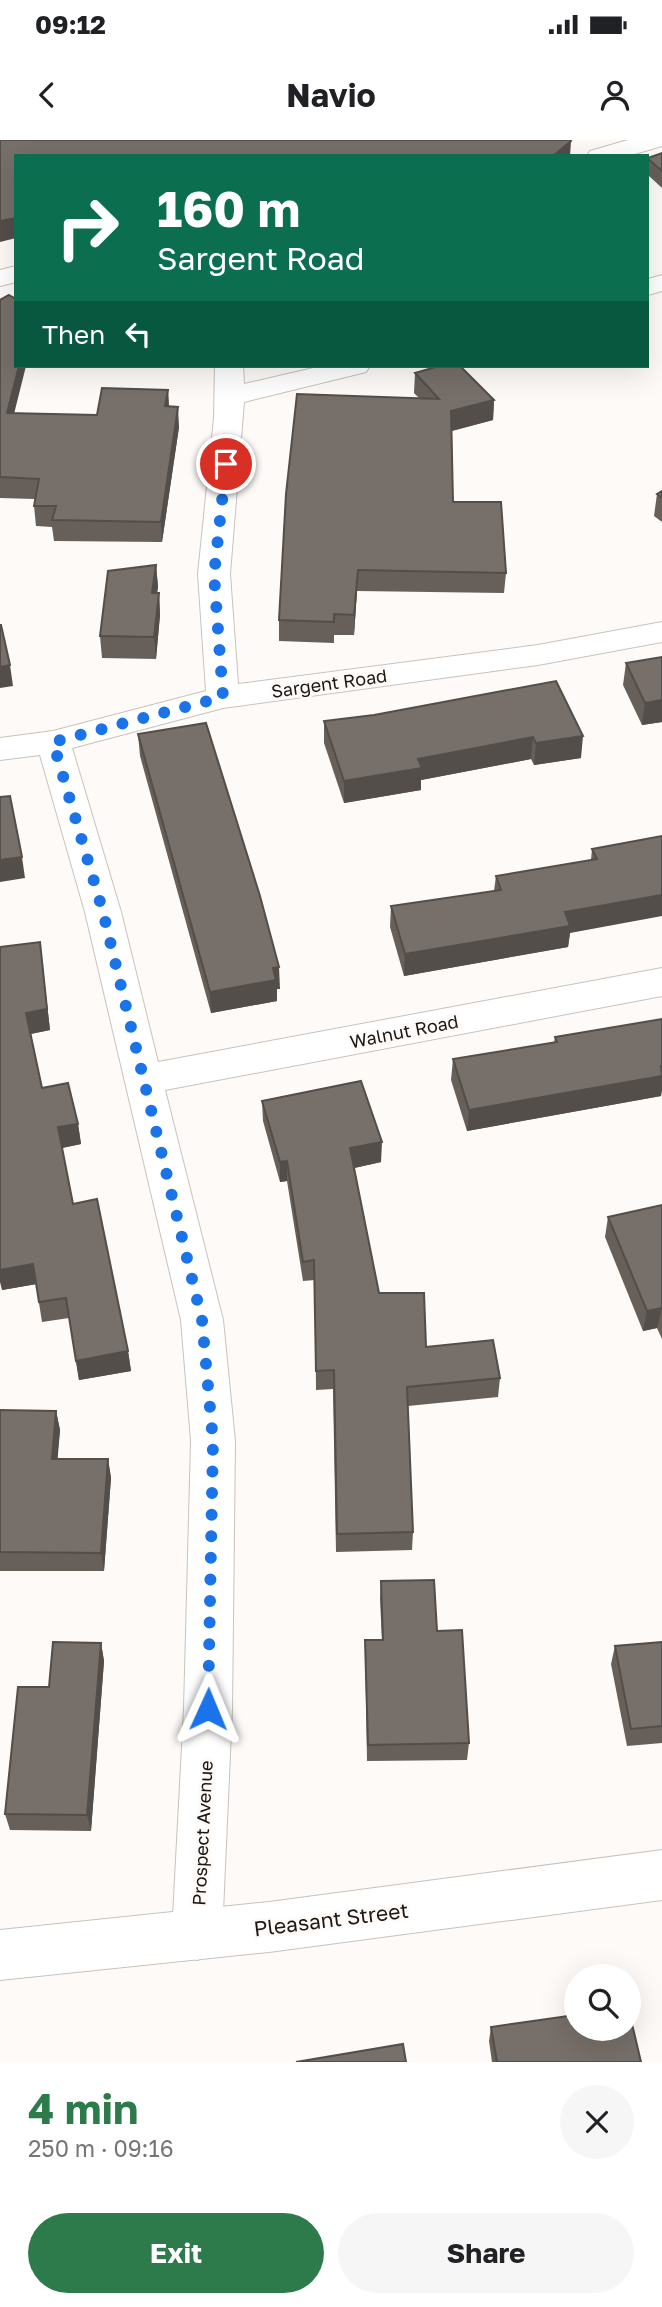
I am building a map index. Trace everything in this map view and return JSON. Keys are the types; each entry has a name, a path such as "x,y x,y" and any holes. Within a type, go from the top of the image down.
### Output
{"street":[{"path":"603,150 656,140"},
{"path":"223,697 214,575 230,396 229,368"},
{"path":"230,396 348,368"},
{"name":"Sargent Road","path":"0,749 53,742 223,697 538,655 662,632"},
{"name":"Prospect Avenue","path":"53,742 103,912 202,1320 213,1441 208,1709 197,1935"},
{"name":"Walnut Road","path":"145,1079 662,982"},
{"name":"Pleasant Street","path":"0,1955 197,1935 662,1875"}],"building":[{"path":"0,140 571,141 555,154 14,154 14,218 0,221"},
{"path":"662,153 662,171 649,160"},
{"path":"9,295 14,298 14,368 18,368 7,413 97,415 102,388 168,390 165,406 178,407 161,522 52,520 56,506 34,506 39,479 0,477 0,300"},
{"path":"432,368 462,368 494,400 451,411 453,502 501,502 506,573 358,570 354,615 334,614 334,622 279,620 286,494 297,394 439,399 415,373"},
{"path":"156,565 152,593 159,593 154,637 100,636 108,571"},
{"path":"0,625 10,665 0,667"},
{"path":"662,657 662,700 645,703 626,663"},
{"path":"556,681 583,736 536,743 533,737 418,759 422,768 344,781 324,721 374,715"},
{"path":"206,723 260,896 279,967 273,968 276,980 210,992 138,734"},
{"path":"10,796 22,857 0,860 0,797"},
{"path":"662,836 662,895 565,912 570,926 405,954 391,906 501,890 496,876 597,859 592,849"},
{"path":"40,942 47,1009 26,1013 42,1088 68,1083 78,1124 58,1127 73,1204 97,1199 128,1351 76,1361 66,1298 39,1302 33,1264 0,1270 0,947"},
{"path":"662,1019 662,1076 469,1110 453,1059 557,1042 555,1037"},
{"path":"361,1081 382,1142 350,1148 379,1293 424,1293 426,1347 493,1340 500,1378 407,1387 413,1532 337,1534 334,1370 316,1371 314,1260 303,1262 287,1161 280,1162 262,1101"},
{"path":"662,1205 662,1308 647,1311 608,1217"},
{"path":"0,1410 56,1411 52,1459 108,1459 101,1553 0,1552"},
{"path":"434,1580 437,1631 462,1630 469,1743 368,1745 365,1640 383,1640 381,1581"},
{"path":"53,1642 101,1643 87,1815 5,1814 18,1687 49,1687"},
{"path":"662,1642 662,1726 631,1729 615,1646"},
{"path":"564,2017 564,2041 636,2041 641,2062 497,2062 491,2027"},
{"path":"403,2044 406,2062 296,2062"}],"route":[{"path":"208,1709 213,1441 202,1320 103,912 53,742 223,697 214,575 226,464"}]}
